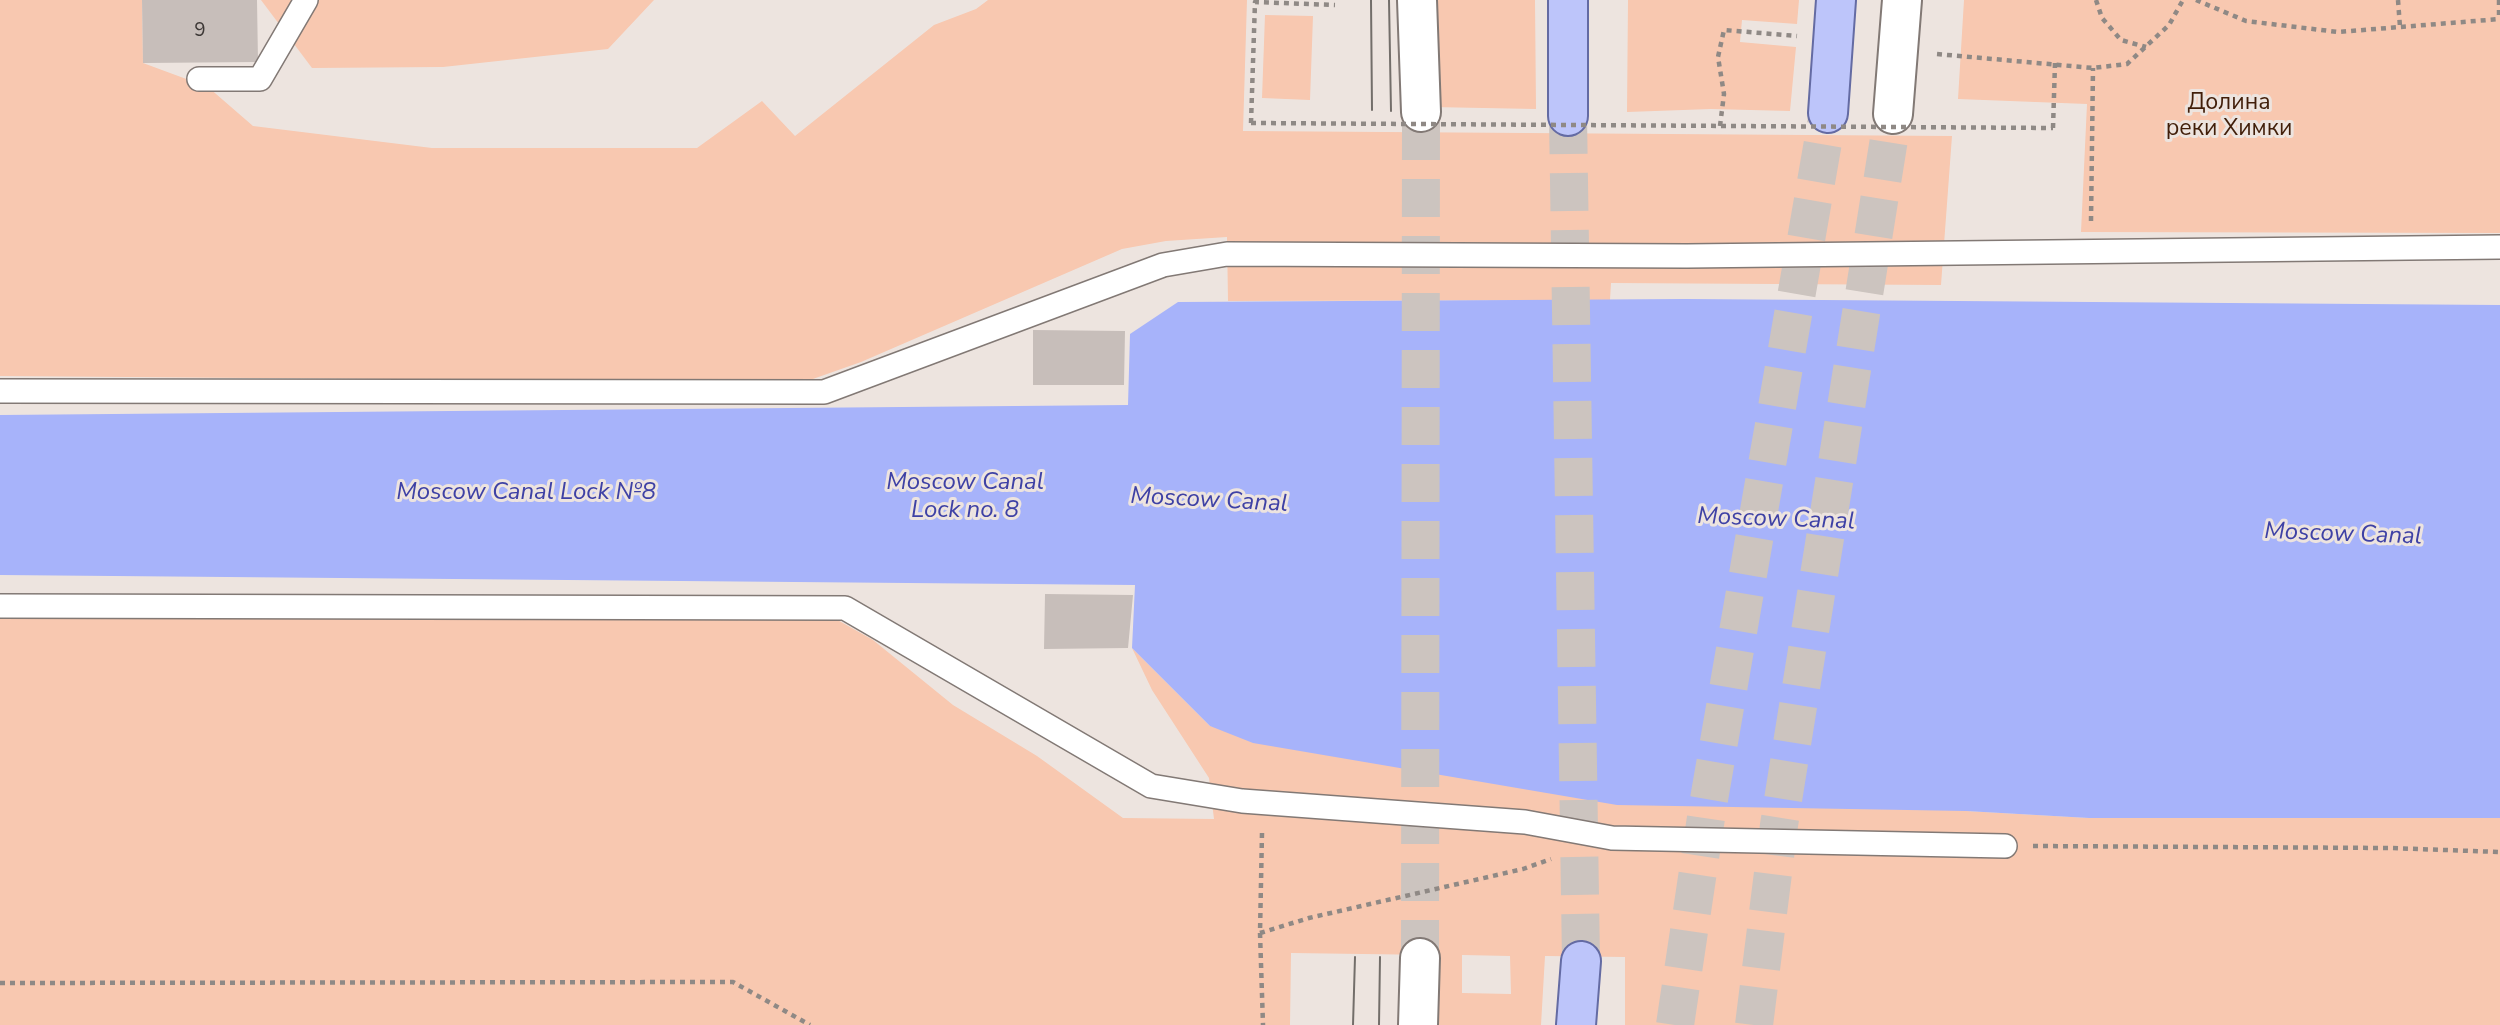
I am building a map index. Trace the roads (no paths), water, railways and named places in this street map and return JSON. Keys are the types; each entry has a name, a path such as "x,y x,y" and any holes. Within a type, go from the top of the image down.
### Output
{"main road":[{"path":"1417,0 1421,112"},
{"path":"1568,0 1568,116"},
{"path":"1828,113 1836,0"},
{"path":"1893,114 1902,0"},
{"path":"1418,1025 1420,958"},
{"path":"1576,1025 1581,961"}],"lane":[{"path":"200,79 260,79 306,0"},
{"path":"0,391 824,392 1163,265 1227,254 1687,256 2500,247"},
{"path":"0,606 845,608 1151,786 1242,800 1525,822 1612,838 2004,846"}],"water":[{"path":"1686,299 2500,305 2500,818 2089,818 1966,811 1617,805 1253,743 1210,726 1132,648 1135,585 0,575 0,415 1128,405 1130,334 1178,302"}],"tunnel":[{"path":"1420,958 1421,112"},
{"path":"1675,1025 1707,811 1828,113"},
{"path":"1754,1025 1779,825 1893,114"},
{"path":"1568,116 1581,961"}],"tram line":[{"path":"1371,0 1372,110"},
{"path":"1389,0 1391,111"},
{"path":"1353,1025 1355,957"},
{"path":"1379,1025 1380,957"}],"park label":[{"name":"Долина реки Химки","path":"2229,116"}],"water label":[{"name":"Moscow Canal Lock №8","path":"526,493"},
{"name":"Moscow Canal Lock no. 8","path":"965,497"},
{"name":"Moscow Canal","path":"1209,501"},
{"name":"Moscow Canal","path":"1776,520"},
{"name":"Moscow Canal","path":"2343,535"}]}
